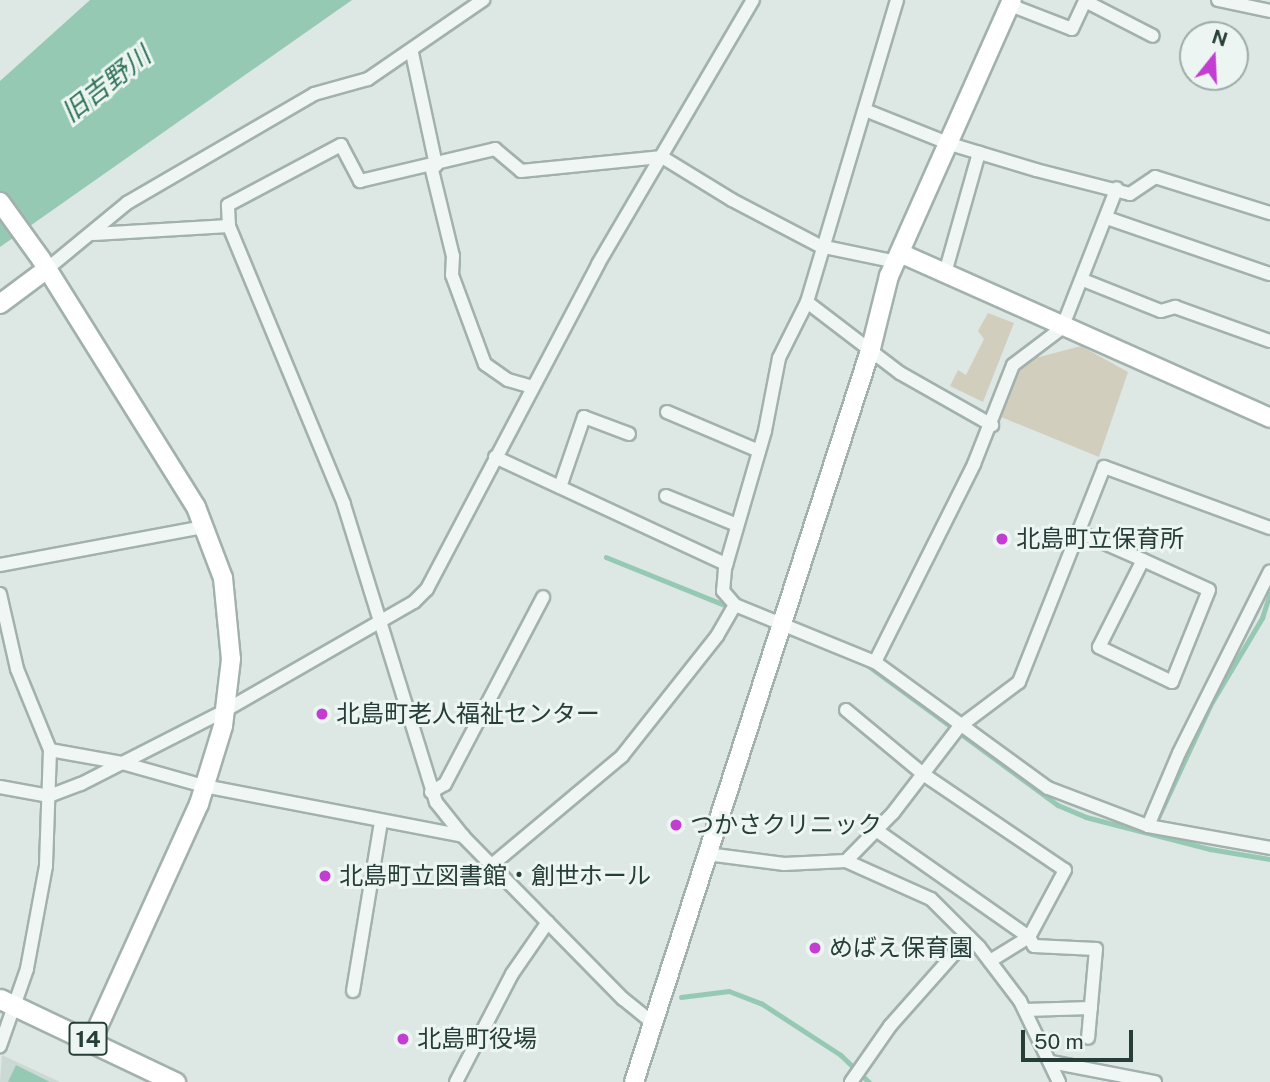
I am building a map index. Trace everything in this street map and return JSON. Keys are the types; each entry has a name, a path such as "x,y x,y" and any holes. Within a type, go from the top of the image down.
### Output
{"main road":[{"name":"14","path":"7,1002 92,1040 175,1082"}],"street":[{"path":"0,304 44,264 93,234 127,203 229,141 314,94 368,79 412,53 483,0"},
{"path":"0,788 49,796 122,763 226,710 383,618 414,603 427,589 532,387 753,0"},
{"path":"897,0 820,246 807,302 779,358 759,451 726,564 723,591 735,605 875,662 959,727 1048,788 1148,825 1270,848"},
{"path":"1218,0 1270,11"},
{"path":"634,1082 779,623 871,348 889,276 900,258 1011,3 1072,29 1085,1 1153,36"},
{"path":"412,53 453,256 452,275 485,364 508,380 532,387"},
{"path":"864,110 950,144 1117,188 1130,194 1156,177 1270,213"},
{"path":"653,1023 623,999 463,836 431,792 383,618 344,504 229,226 228,205 341,145 360,181 495,149 521,171 662,157 732,200 820,246 900,258 945,273 1062,328 1270,418"},
{"path":"945,273 979,153"},
{"path":"875,662 992,425 1013,365 1062,328 1117,188"},
{"path":"0,202 44,264 132,401 203,527 223,578 231,659 226,710 204,786 92,1040"},
{"path":"1107,218 1270,274"},
{"path":"93,234 229,226"},
{"path":"1083,280 1161,311 1175,307 1270,341"},
{"path":"807,302 871,348 900,373 992,425"},
{"path":"667,412 759,451"},
{"path":"559,487 584,417 629,434"},
{"path":"495,457 726,564"},
{"path":"846,860 876,830 959,727 1019,682 1028,667 1104,467 1270,528"},
{"path":"666,496 737,525"},
{"path":"0,565 203,527"},
{"path":"1079,532 1143,560 1209,590 1172,682 1098,647 1143,560"},
{"path":"1148,825 1270,574"},
{"path":"0,594 16,669 50,750 46,866 27,969 7,1002 0,1046"},
{"path":"431,792 445,784 543,597"},
{"path":"493,864 622,756 717,636 735,605"},
{"path":"1243,628 1254,636"},
{"path":"846,709 923,774 1065,870 1030,937 990,961"},
{"path":"50,750 122,763 204,786 463,836"},
{"path":"353,991 381,821"},
{"path":"876,830 1030,937 1034,946 1096,948 1088,1038"},
{"path":"706,854 784,864 846,860 931,899 990,961 1025,1010 1059,1082"},
{"path":"456,1082 512,974 548,922"},
{"path":"851,1082 890,1026 969,937"},
{"path":"1025,1010 1091,1008"},
{"path":"1051,1062 1155,1082"}],"shaded area":[{"path":"988,313 1014,323 983,402 950,386 958,370 966,375 984,339 978,331"},
{"path":"1081,346 1128,372 1099,457 1001,417 1017,372 1028,360"},
{"path":"2,1055 60,1082 0,1082"}],"water":[{"name":"旧吉野川","path":"90,0 352,0 0,247 0,81"},
{"path":"16,1065 50,1082 8,1082"}],"waterway":[{"path":"606,557 732,608"},
{"path":"1155,824 1212,702 1262,618 1270,594"},
{"path":"866,664 1058,805 1086,817 1210,849 1270,859"},
{"path":"681,997 729,991 761,1003 841,1055 869,1082"}],"place":[{"name":"北島町立保育所","path":"1002,539"},
{"name":"北島町老人福祉センター","path":"322,714"},
{"name":"つかさクリニック","path":"676,825"},
{"name":"北島町立図書館・創世ホール","path":"325,876"},
{"name":"めばえ保育園","path":"815,948"},
{"name":"北島町役場","path":"403,1039"}]}
